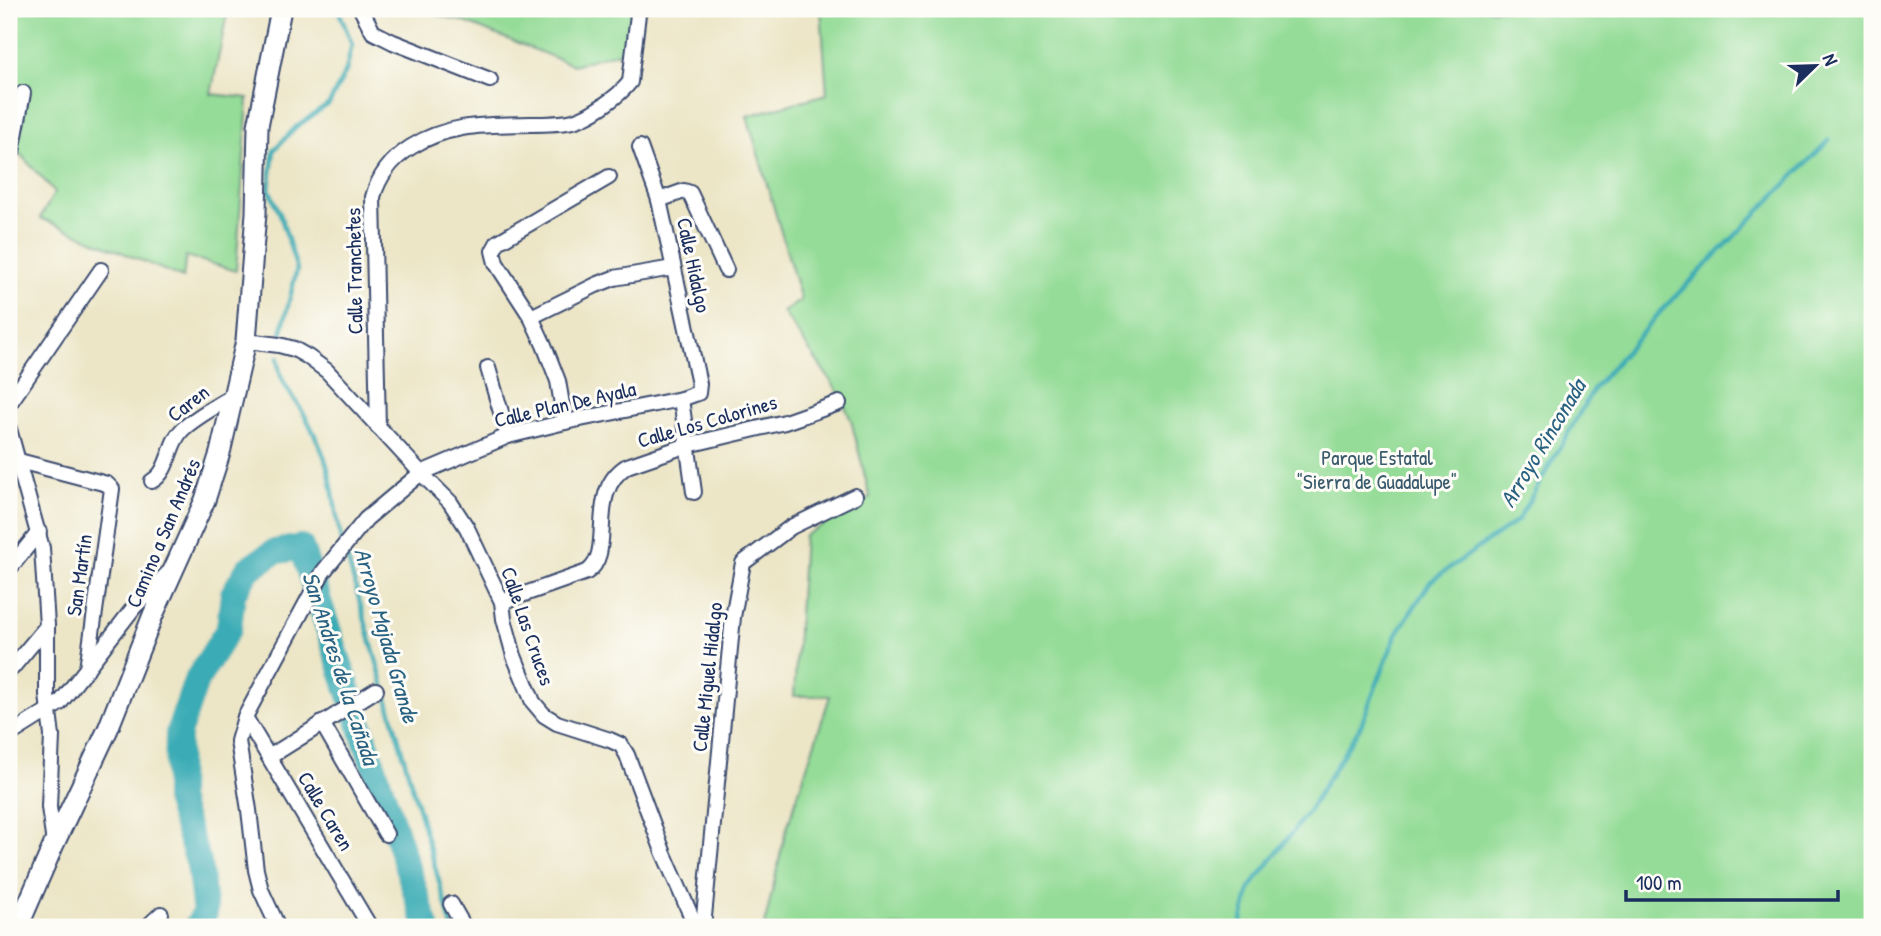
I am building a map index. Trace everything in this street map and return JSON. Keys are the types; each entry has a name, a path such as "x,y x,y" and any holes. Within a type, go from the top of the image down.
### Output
{"street":[{"name":"Camino a San Andrés","path":"18,927 205,500 220,453 246,341 256,213 258,126 281,9"},
{"path":"361,9 373,32 490,80"},
{"name":"Calle Tranchetes","path":"378,427 373,197 380,178 398,155 440,132 480,125 558,124 589,114 630,82 638,14 641,9"},
{"path":"9,159 23,93"},
{"name":"Calle Hidalgo","path":"640,147 659,200 699,384 698,393"},
{"path":"565,422 558,382 531,317 496,263 493,251 498,242 609,177"},
{"path":"659,200 684,191 690,193 726,270"},
{"path":"531,317 614,278 673,268"},
{"path":"9,404 101,270"},
{"name":"Calle Las Cruces","path":"246,341 294,349 327,371 460,515 502,602 514,656 533,702 544,715 557,723 621,746 696,927"},
{"path":"488,368 508,436"},
{"name":"Calle Plan De Ayala","path":"278,927 261,890 256,870 238,741 245,717 323,572 366,519 421,473 508,436 681,400 698,393"},
{"name":"Caren","path":"152,481 162,472 172,445 181,431 233,396"},
{"path":"681,400 694,492"},
{"name":"Calle Los Colorines","path":"502,602 587,572 594,567 598,559 602,514 609,482 627,466 688,445 785,422 839,402"},
{"path":"9,429 42,548 51,736 49,807 54,844"},
{"name":"San Martín","path":"19,461 107,484 112,488 88,669"},
{"name":"Calle Miguel Hidalgo","path":"703,927 733,617 743,563 792,527 855,496"},
{"path":"9,569 39,532"},
{"path":"9,736 60,703 135,606 174,567"},
{"path":"9,670 47,626"},
{"path":"269,757 376,690"},
{"name":"Calle Caren","path":"245,717 370,927"},
{"path":"322,723 386,834"},
{"path":"451,904 464,927"},
{"path":"147,927 160,915"}],"green space":[{"path":"9,9 228,9 211,94 248,98 236,271 186,256 183,278 40,218 55,192 9,142"},
{"path":"427,9 645,9 627,50 573,65 462,21 433,14"},
{"name":"Parque Estatal \"Sierra de Guadalupe\"","path":"821,9 1872,9 1872,927 764,927 785,834 830,696 794,696 804,536 870,497 851,420 839,393 783,312 801,300 747,116 827,94"}],"waterway":[{"name":"Arroyo Majada Grande","path":"281,334 297,269 280,214 269,189 274,150 297,126 329,104 346,71 352,44 338,9"},
{"name":"Arroyo Rinconada","path":"1240,927 1250,888 1307,813 1361,725 1396,635 1431,581 1518,520 1594,388 1661,311 1829,140"},
{"name":"Arroyo Majada Grande","path":"278,357 282,379 308,420 326,462 342,542"},
{"name":"San Andres de la Cañada","path":"196,927 205,913 199,864 177,799 178,734 196,681 229,628 233,594 248,569 274,552 301,547 427,927"},
{"name":"Arroyo Majada Grande","path":"345,550 452,927"}]}
